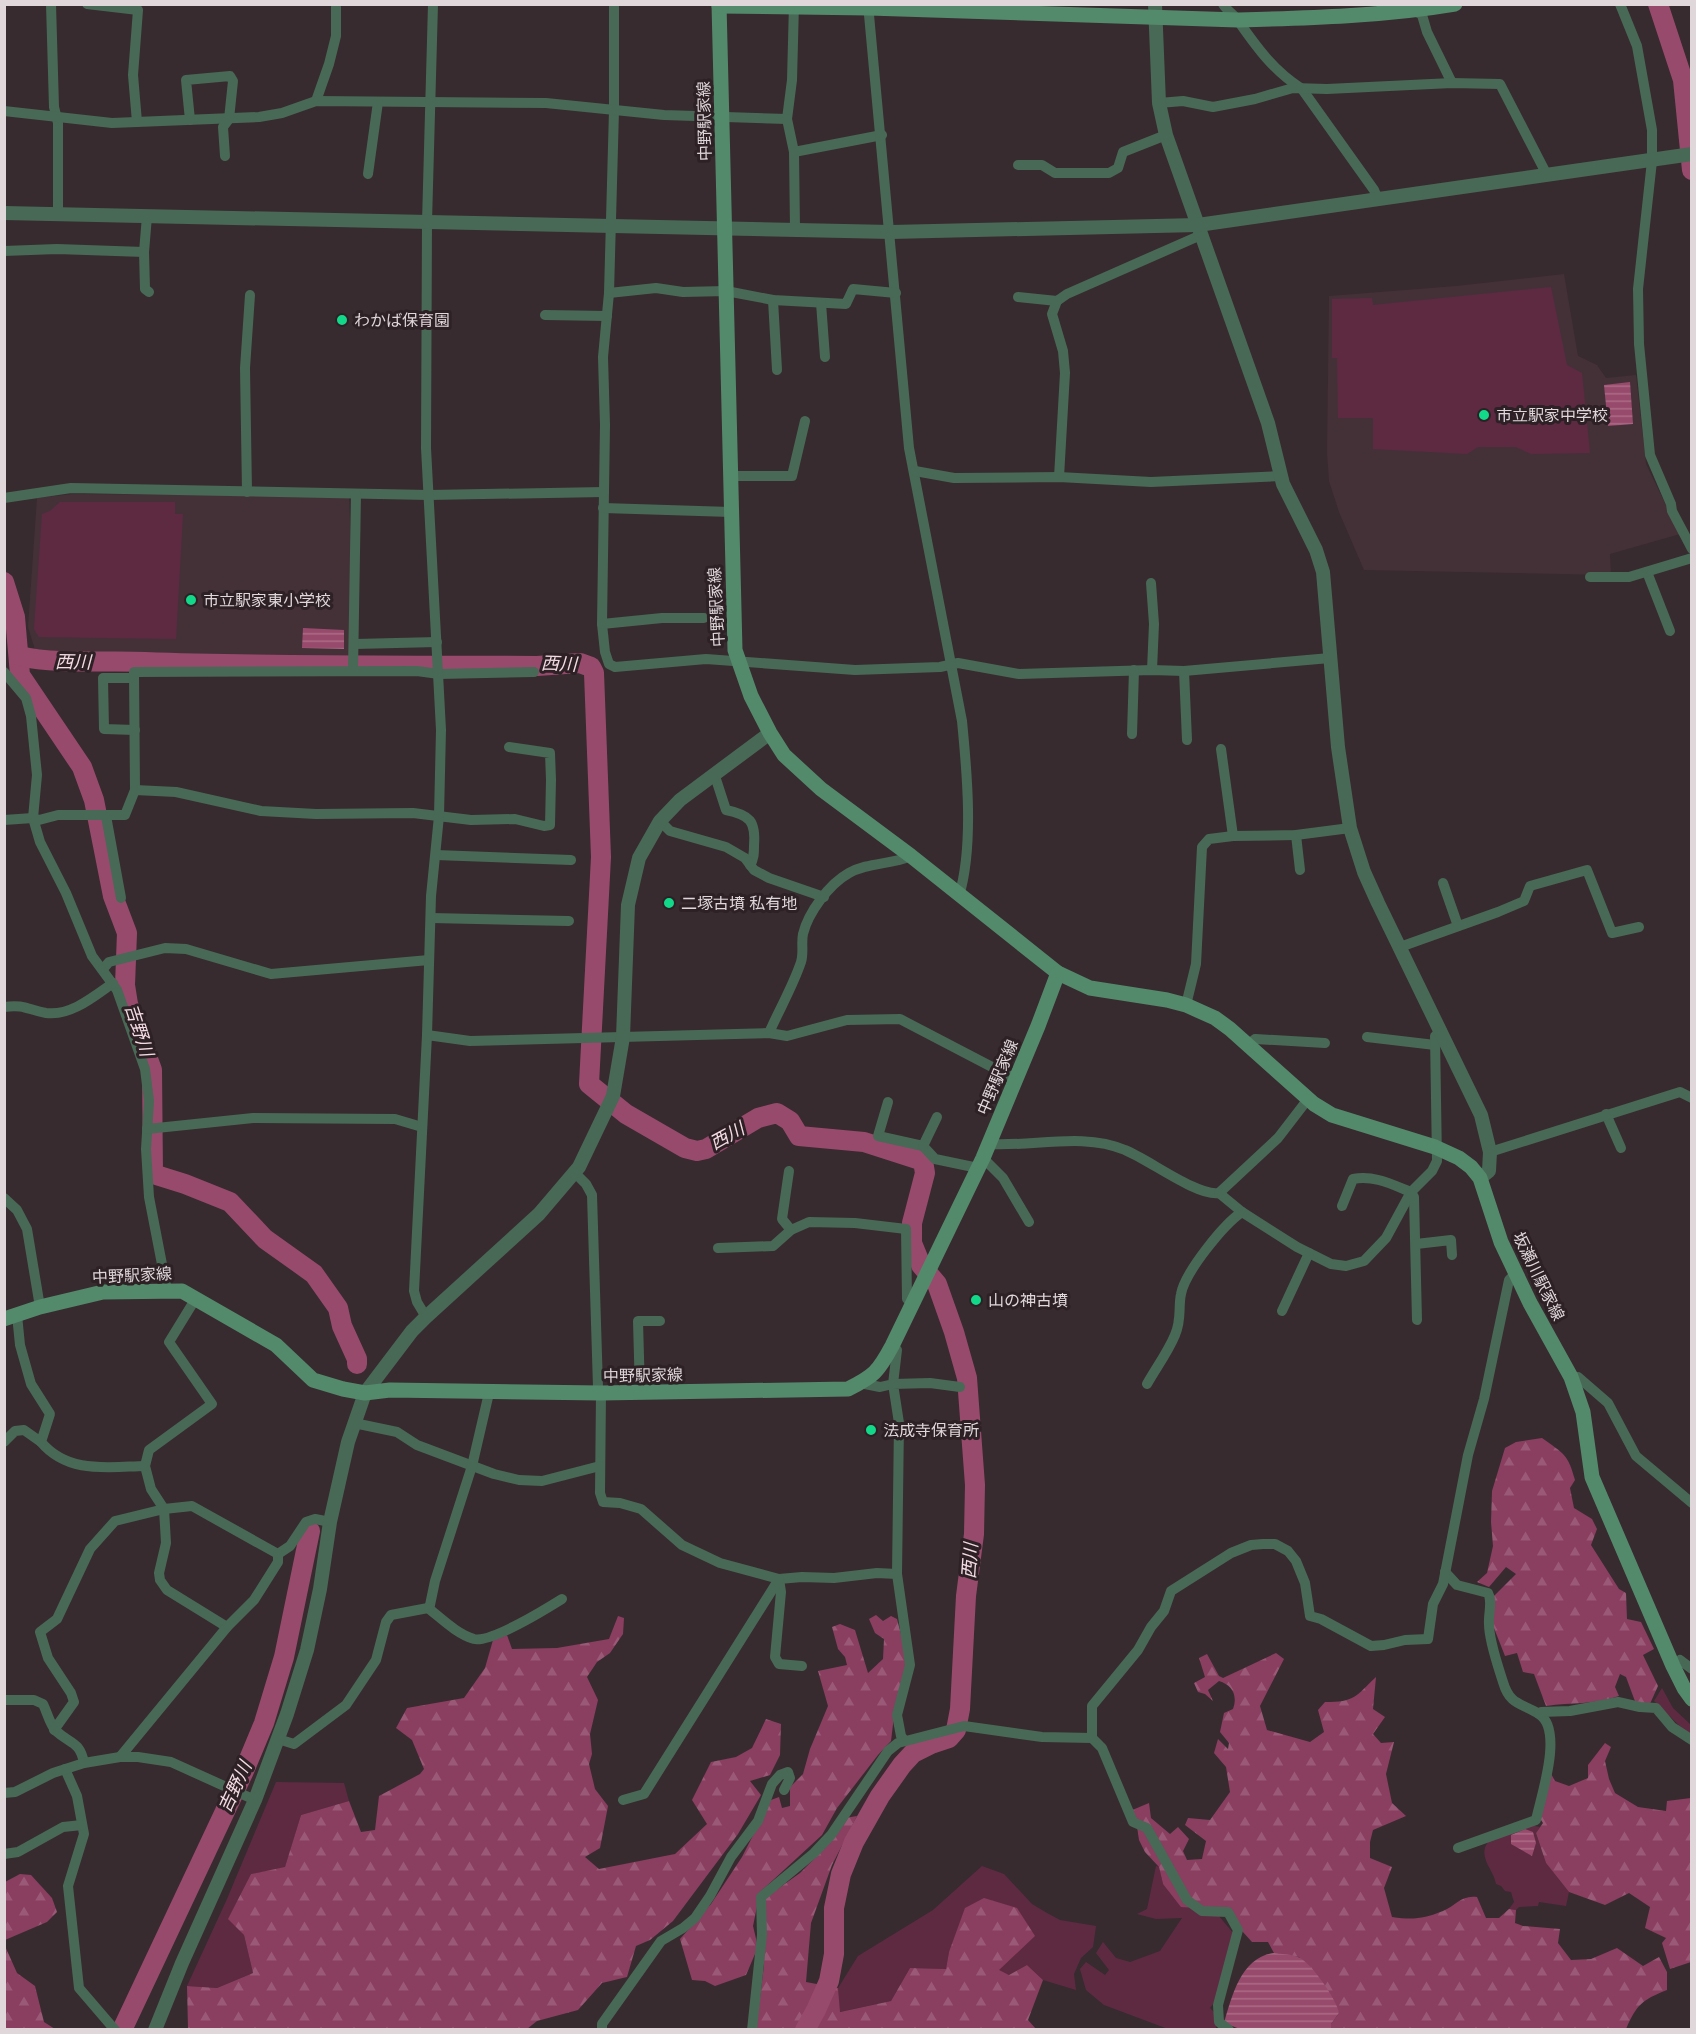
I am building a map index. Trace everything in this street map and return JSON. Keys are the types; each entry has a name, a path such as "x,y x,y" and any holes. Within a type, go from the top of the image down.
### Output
{"main road":[{"path":"719,5 1156,11 1238,20 1291,19 1455,4"},
{"name":"中野駅家線","path":"11,1317 103,1292 182,1291 276,1345 313,1380 365,1393 390,1390 489,1393 640,1393 848,1389 880,1369 983,1157 1058,973 911,856 821,789 784,755 751,696 739,663 735,650 734,625 719,5"},
{"name":"坂瀬川駅家線","path":"1058,973 1090,988 1167,1000 1186,1005 1215,1018 1308,1099 1332,1116 1435,1147 1459,1158 1471,1167 1480,1178 1501,1242 1515,1274 1571,1377 1583,1412 1592,1477 1686,1665 1684,1688 1692,1698"}],"street":[{"path":"51,4 54,107 57,118 58,214"},
{"path":"87,4 138,10 133,75 137,122"},
{"path":"426,1317 417,1302 414,1291 431,918 439,816 441,730 426,425 427,222 433,4"},
{"path":"614,4 614,110 609,293 603,357 605,425 602,624 605,652 609,664 615,667 706,659 855,669 940,667 958,663 1019,674 1134,670 1184,671 1330,658"},
{"path":"1223,4 1238,20 1262,55 1302,88 1378,199"},
{"path":"1620,4 1638,46 1652,130 1652,161 1638,289 1639,344 1650,455 1672,511 1692,549"},
{"path":"794,6 792,80 787,119 794,152 795,229"},
{"path":"868,6 891,232 909,448 952,665 966,755 968,843 964,878 959,896"},
{"path":"316,101 336,36 336,7"},
{"path":"1410,7 1422,15 1427,32 1452,83"},
{"path":"1156,11 1159,103 1166,135 1268,423 1281,476 1316,550 1323,572 1338,747 1350,828 1364,872 1481,1115 1490,1152 1489,1171 1480,1178"},
{"path":"190,120 186,80 230,76 233,81 229,118 223,127 225,156"},
{"path":"1159,103 1183,101 1213,107 1256,99 1293,88 1452,83 1500,84 1547,175"},
{"path":"4,111 112,123 259,117 282,113 316,101 546,103 664,115 787,119"},
{"path":"368,174 378,102"},
{"path":"794,152 882,135"},
{"path":"1018,165 1042,165 1055,173 1109,173 1118,168 1123,152 1166,135"},
{"path":"4,213 891,232 1200,230 1378,199 1692,154"},
{"path":"147,216 144,252 146,288 149,292"},
{"path":"1059,477 1065,373 1063,351 1053,314 1057,301 1067,294 1200,230"},
{"path":"4,251 57,249 144,252"},
{"path":"609,293 656,288 683,292 726,291 773,300 846,304 853,289 896,293"},
{"path":"247,492 245,368 250,295"},
{"path":"1018,297 1057,301"},
{"path":"773,300 777,370"},
{"path":"821,303 825,357"},
{"path":"545,315 607,316"},
{"path":"730,476 792,476 805,421"},
{"path":"915,471 954,478 1059,477 1151,482 1281,476"},
{"path":"4,498 71,488 429,495 604,492"},
{"path":"353,671 356,494"},
{"path":"603,508 731,512"},
{"path":"1590,577 1629,577 1692,558"},
{"path":"1647,572 1670,631"},
{"path":"1151,583 1154,624 1152,670"},
{"path":"602,624 662,618 704,618"},
{"path":"354,649 437,642"},
{"path":"1132,734 1134,670"},
{"path":"4,820 33,818 39,820 58,814 125,815 135,790 134,672 417,671 439,674 534,672"},
{"path":"1184,671 1187,740"},
{"path":"4,672 26,698 31,717 37,775 33,818 40,842 66,893 92,956 113,983 145,1069 151,1129 146,1149 149,1197 167,1290"},
{"path":"134,678 103,678 103,698 104,729 135,730"},
{"path":"155,2030 182,1963 255,1800 278,1739 307,1650 320,1588 330,1522 354,1423 365,1393 412,1331 539,1214 575,1173 614,1096 623,1036 628,904 639,858 660,821 680,800 770,733"},
{"path":"135,790 176,792 261,811 316,814 413,813 471,820 515,819 544,826 549,825 550,753 509,747"},
{"path":"1221,749 1233,836"},
{"path":"714,773 726,810 742,813 753,824 756,831 753,860 750,865"},
{"path":"106,816 121,898"},
{"path":"660,821 670,831 726,848 745,858 754,870 769,878 824,897"},
{"path":"1186,1005 1196,964 1202,847 1209,839 1233,836 1296,835 1350,828"},
{"path":"1296,835 1300,870"},
{"path":"435,855 571,860"},
{"path":"769,1033 802,959 802,936 808,918 824,897 837,881 850,872 877,864 900,861 911,856"},
{"path":"1400,947 1524,901 1530,886 1587,870 1612,933 1639,927"},
{"path":"1443,883 1458,926"},
{"path":"431,918 569,921"},
{"path":"103,969 109,962 165,948 186,950 271,974 429,960"},
{"path":"4,1007 19,1005 47,1013 63,1011 81,1005 113,983"},
{"path":"427,1035 470,1041 769,1033 787,1036 848,1020 900,1019 1015,1079"},
{"path":"1220,1193 1242,1212 1331,1264 1346,1266 1364,1261 1386,1238 1411,1192 1432,1171 1437,1161 1435,1036 1442,1031"},
{"path":"1367,1037 1435,1045"},
{"path":"1248,1045 1255,1039 1325,1043"},
{"path":"1490,1152 1680,1092 1692,1098"},
{"path":"888,1102 878,1136 923,1146 935,1159 983,1157 1097,1142 1125,1149 1193,1188 1213,1194 1220,1193 1278,1138 1308,1099"},
{"path":"1606,1114 1621,1148"},
{"path":"923,1146 937,1117"},
{"path":"151,1129 253,1118 394,1119 422,1127"},
{"path":"983,1157 1003,1179 1029,1222"},
{"path":"789,1171 782,1219 791,1230"},
{"path":"575,1173 586,1184 592,1195 598,1386 601,1393 600,1493 603,1502 620,1503 641,1509 682,1545 720,1563 779,1579 834,1578 877,1573 897,1574"},
{"path":"1342,1206 1353,1179 1363,1177 1379,1179 1411,1192 1414,1197 1417,1320"},
{"path":"4,1198 17,1210 27,1229 40,1308"},
{"path":"1147,1384 1175,1335 1181,1316 1181,1294 1188,1276 1231,1220 1242,1212"},
{"path":"718,1248 773,1246 791,1230 809,1222 855,1223 906,1229 907,1299 913,1304"},
{"path":"1416,1245 1451,1240 1452,1255"},
{"path":"1282,1311 1309,1253"},
{"path":"1092,1738 1092,1706 1138,1650 1151,1627 1164,1611 1171,1591 1231,1553 1251,1545 1275,1544 1288,1551 1296,1562 1305,1583 1310,1616 1321,1619 1371,1646 1405,1640 1428,1639 1433,1604 1443,1584 1468,1455 1484,1399 1509,1280 1515,1274"},
{"path":"196,1298 169,1342 212,1404 149,1450 145,1466 151,1489 164,1509 166,1543 159,1572 160,1580 167,1590 227,1627"},
{"path":"11,1317 31,1384 50,1414 41,1442"},
{"path":"640,1393 638,1321 660,1321"},
{"path":"892,1346 897,1350 893,1384 900,1423 897,1574 910,1665 897,1715 904,1740"},
{"path":"1571,1377 1578,1377 1608,1403 1636,1456 1692,1503"},
{"path":"860,1383 880,1387 893,1384 930,1383 960,1387"},
{"path":"428,1608 472,1466 489,1393"},
{"path":"354,1423 397,1432 417,1445 502,1476 542,1481 600,1466"},
{"path":"4,1442 15,1431 24,1430 41,1442 51,1453 70,1463 91,1468 145,1466"},
{"path":"54,1730 74,1702 71,1693 48,1658 40,1632 57,1619 90,1549 115,1521 164,1509 192,1506 278,1554"},
{"path":"278,1554 290,1546 306,1522 315,1519 330,1522"},
{"path":"120,1757 227,1627 254,1600 278,1562 278,1554"},
{"path":"1445,1572 1457,1585 1488,1593 1490,1597 1488,1626 1504,1685 1511,1699 1539,1714 1547,1721 1551,1749 1536,1820 1458,1848"},
{"path":"779,1579 781,1592 775,1657 779,1664 802,1666"},
{"path":"623,1800 644,1794 779,1579"},
{"path":"278,1739 294,1744 346,1705 376,1660 386,1622 391,1615 428,1608 462,1634 477,1640 539,1614 562,1599"},
{"path":"4,1700 34,1700 43,1704 54,1730 82,1751 84,1763"},
{"path":"1539,1714 1618,1702 1656,1708 1672,1727 1692,1740"},
{"path":"752,2030 762,1935 761,1897 826,1841 888,1751 904,1740 964,1726 1042,1737 1092,1738 1102,1748 1133,1822 1147,1828 1187,1900 1202,1911 1228,1912 1238,1929 1218,2005 1220,2022 1229,2030"},
{"path":"4,1793 15,1792 38,1780 84,1763 138,1756 171,1762 255,1800"},
{"path":"65,1769 77,1796 84,1834 68,1886 79,1988 115,2030"},
{"path":"602,2030 602,2024 661,1941 683,1928 700,1911 731,1857 758,1821 772,1784 780,1775 788,1772 790,1778 784,1790"},
{"path":"4,1854 18,1852 63,1827 82,1825"}],"shaded area":[{"name":"市立駅家中学校","path":"1564,274 1578,356 1597,365 1606,378 1636,375 1646,464 1680,534 1610,554 1611,575 1364,570 1339,512 1329,481 1327,453 1329,296 1456,286"},
{"path":"1551,287 1567,365 1582,373 1590,453 1531,454 1516,447 1478,447 1467,454 1373,449 1373,418 1338,418 1337,358 1332,358 1332,299 1372,298 1373,305"},
{"path":"1630,382 1633,424 1608,426 1604,385"},
{"name":"市立駅家東小学校","path":"73,494 349,496 352,573 350,655 104,657 36,653 28,627 37,498"},
{"path":"60,502 175,502 175,514 183,514 176,639 39,637 34,629 42,514 50,511"},
{"path":"303,628 344,630 344,649 302,648"},
{"path":"1662,1688 1673,1708 1691,1725 1691,1734 1654,1701"},
{"path":"276,1782 344,1783 349,1801 301,1815 285,1868 251,1874 229,1918 244,1935 253,1973 217,1988 187,1986 227,1899"},
{"path":"1530,1825 1540,1827 1536,1833 1546,1863 1569,1892 1566,1906 1539,1902 1538,1906 1509,1909 1514,1902 1511,1892 1505,1891 1496,1884 1484,1853 1488,1842"},
{"path":"1525,1829 1533,1832 1536,1843 1532,1856 1511,1844 1511,1835"},
{"path":"982,1866 1004,1874 1032,1904 1060,1920 1096,1926 1093,1947 1081,1958 1074,1974 1076,1990 1043,1980 1027,1965 1009,1975 949,1952 946,1969 910,1968 891,2001 839,2012 838,1988 858,1956 933,1910"},
{"path":"1156,1866 1159,1867 1163,1884 1213,1909 1233,1933 1220,1995 1210,2008 1216,2014 1216,2029 1168,2029 1104,2005 1086,1990 1080,1969 1086,1962 1105,1975 1109,1970 1096,1953 1103,1942 1116,1958 1130,1962 1160,1951 1182,1918 1156,1919 1137,1914 1147,1909"},
{"path":"1274,1953 1298,1957 1310,1966 1323,1982 1334,1999 1339,2013 1331,2024 1331,2029 1240,2029 1224,2023 1235,1990 1246,1970 1253,1962"}],"green space":[{"path":"1542,1438 1560,1451 1570,1465 1575,1480 1570,1488 1574,1508 1592,1519 1597,1529 1591,1545 1619,1589 1626,1593 1627,1619 1641,1622 1654,1649 1643,1655 1658,1686 1649,1706 1636,1704 1626,1677 1620,1674 1615,1687 1619,1696 1592,1702 1546,1706 1534,1674 1523,1672 1517,1653 1505,1656 1492,1623 1494,1596 1516,1574 1506,1567 1489,1587 1477,1582 1487,1573 1493,1546 1492,1491 1505,1448 1516,1442"},
{"path":"876,1615 883,1621 891,1616 897,1619 906,1653 906,1672 894,1716 891,1741 837,1808 822,1835 760,1892 753,1926 758,1947 746,1975 715,1986 705,1981 692,1980 680,1939 711,1904 742,1857 771,1800 779,1797 782,1808 790,1806 790,1787 803,1774 810,1749 828,1706 818,1671 847,1665 845,1657 838,1649 832,1627 840,1624 855,1630 868,1673 883,1659 884,1639 875,1633 869,1619"},
{"path":"618,1616 624,1618 623,1634 610,1653 597,1662 587,1677 598,1700 590,1734 592,1754 589,1764 595,1789 608,1806 600,1848 585,1857 599,1869 675,1854 707,1824 692,1800 711,1762 736,1757 752,1748 766,1719 781,1724 780,1755 770,1775 750,1781 761,1795 738,1834 673,1921 650,1940 636,1946 627,1977 602,1983 578,2010 537,2021 527,2029 188,2029 187,1986 217,1988 253,1973 244,1935 228,1919 251,1874 285,1867 301,1815 349,1801 361,1832 375,1830 379,1796 420,1774 424,1769 412,1740 396,1728 407,1708 464,1698 485,1668 493,1640 507,1635 512,1649 557,1648 609,1639"},
{"path":"1276,1653 1284,1659 1260,1706 1267,1730 1310,1742 1324,1732 1318,1710 1325,1702 1343,1701 1354,1697 1376,1677 1373,1709 1385,1717 1373,1734 1381,1743 1394,1742 1386,1774 1392,1803 1406,1816 1373,1830 1370,1842 1370,1858 1392,1867 1384,1888 1392,1917 1412,1919 1424,1917 1443,1911 1463,1899 1477,1897 1486,1918 1499,1918 1509,1909 1516,1910 1515,1923 1523,1926 1560,1929 1558,1943 1571,1960 1591,1959 1617,1948 1643,1966 1659,1957 1667,1972 1667,1990 1641,2004 1626,2029 1331,2029 1331,2024 1339,2013 1299,1957 1274,1953 1268,1942 1252,1942 1226,1908 1181,1907 1163,1884 1159,1867 1145,1852 1139,1840 1136,1820 1130,1811 1149,1803 1151,1818 1170,1834 1178,1827 1189,1839 1183,1851 1187,1860 1202,1859 1206,1841 1185,1825 1188,1818 1210,1820 1230,1792 1226,1767 1214,1753 1218,1739 1228,1749 1229,1743 1220,1732 1224,1713 1233,1709 1235,1699 1233,1691 1219,1681 1208,1690 1213,1701 1205,1694 1198,1692 1194,1683 1205,1677 1199,1658 1207,1654 1219,1676 1223,1678"},
{"path":"1605,1743 1611,1747 1605,1761 1615,1793 1638,1807 1666,1811 1667,1801 1691,1798 1691,1962 1670,1969 1662,1943 1666,1938 1645,1928 1650,1907 1629,1893 1605,1905 1569,1892 1546,1863 1536,1833 1543,1823 1539,1817 1549,1770 1555,1781 1569,1786 1588,1778 1588,1765"},
{"path":"857,1816 832,1865 811,1923 806,1982 838,1988 840,2012 891,2001 910,1968 946,1969 949,1952 965,1908 984,1898 1017,1908 1035,1936 999,1970 1009,1975 1027,1965 1043,1980 1028,2020 1036,2029 756,2030 764,1965 765,1898 800,1873 826,1847 845,1818"},
{"path":"20,1874 31,1875 52,1898 57,1912 47,1922 5,1940 5,1882"},
{"path":"5,1946 17,1973 35,1986 44,2022 55,2029 5,2029"}],"waterway":[{"path":"1658,4 1683,80 1692,170"},
{"name":"吉野川","path":"4,582 15,617 20,675 82,767 94,800 113,896 127,933 125,985 128,1004 152,1070 153,1174 230,1202 265,1239 314,1274 338,1308 342,1326 357,1359 357,1364"},
{"name":"西川","path":"19,656 66,661 243,665 537,666 580,663 591,667 594,673 601,857 589,1084 626,1114 685,1148 697,1151 706,1149 758,1118 777,1113 790,1121 799,1136 864,1142 923,1161 925,1173 912,1223 912,1243 921,1265 937,1284 967,1378 975,1485 974,1534 966,1596 960,1709 956,1730 949,1738 913,1753 902,1765 880,1796 854,1842 841,1874 834,1908 834,1954 829,1981 805,2030"},
{"name":"吉野川","path":"122,2030 244,1771 264,1723 284,1657 310,1531"}],"place":[{"name":"わかば保育園","path":"342,320"},
{"name":"市立駅家中学校","path":"1484,415"},
{"name":"市立駅家東小学校","path":"191,600"},
{"name":"二塚古墳 私有地","path":"669,903"},
{"name":"山の神古墳","path":"976,1300"},
{"name":"法成寺保育所","path":"871,1430"}]}
